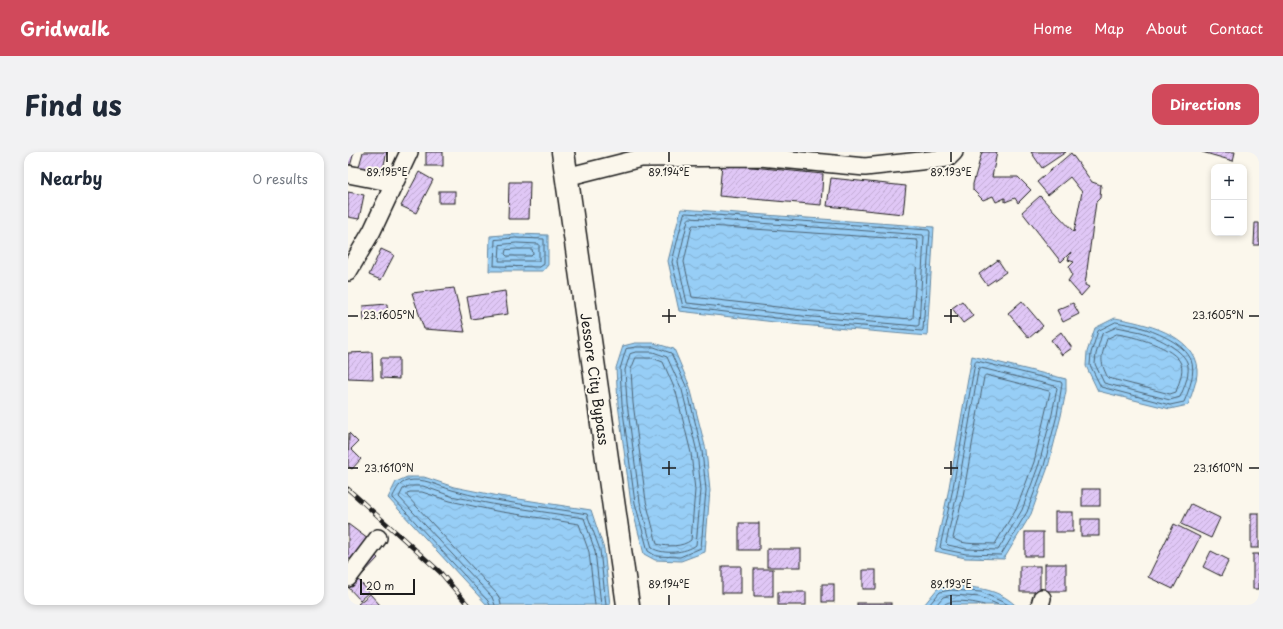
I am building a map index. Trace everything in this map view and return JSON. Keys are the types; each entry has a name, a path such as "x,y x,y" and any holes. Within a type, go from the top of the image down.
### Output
{"highway":[{"name":"Jessore City Bypass","path":"563,152 628,605"}],"street":[{"path":"348,272 372,231 409,152"},
{"path":"566,178 641,158 760,157 865,166 948,158 954,152"},
{"path":"348,174 394,183"},
{"path":"348,578 378,538"}],"water":[{"path":"681,209 934,227 927,336 801,325 679,311 668,261"},
{"path":"516,234 548,235 548,265 543,271 489,271 490,236"},
{"path":"1115,318 1139,323 1166,332 1178,339 1187,347 1194,358 1197,370 1195,383 1188,405 1170,409 1098,391 1086,366 1087,352 1095,328"},
{"path":"635,343 654,343 674,349 690,387 706,450 710,490 705,552 681,561 655,560 644,554 631,504 618,404 616,368 623,346"},
{"path":"972,356 1066,379 1066,391 1061,416 1048,467 1031,514 1004,559 965,558 935,551 948,493"},
{"path":"407,477 424,477 454,487 499,496 591,510 604,549 610,605 487,605 388,498 396,482"},
{"path":"951,586 977,588 993,592 1008,599 1015,605 924,605 938,588"}],"building":[{"path":"348,152 354,152 349,170 348,170"},
{"path":"363,152 387,152 381,176 358,170"},
{"path":"426,152 443,152 443,166 426,166"},
{"path":"982,152 997,152 992,177 1018,177 1031,190 1018,203 1015,198 1005,202 1005,198 996,202 993,196 983,200 973,190 973,184"},
{"path":"1031,152 1066,152 1042,168"},
{"path":"1202,152 1235,152 1233,161"},
{"path":"1071,153 1092,182 1101,185 1100,198 1096,202 1085,285 1089,287 1081,296 1068,281 1072,275 1069,267 1074,262 1068,260 1071,252 1061,262 1022,212 1040,196 1074,232 1082,192 1070,177 1048,195 1037,182"},
{"path":"722,164 823,174 821,205 719,196"},
{"path":"419,172 433,180 416,213 401,206"},
{"path":"831,178 906,186 903,214 827,206"},
{"path":"509,182 530,182 529,219 508,219"},
{"path":"439,191 455,191 455,203 439,203"},
{"path":"348,192 364,195 359,219 348,217"},
{"path":"1255,223 1259,223 1259,245 1254,245"},
{"path":"381,249 394,255 381,280 369,275"},
{"path":"998,260 1006,272 987,285 979,274"},
{"path":"454,288 465,332 424,329 412,293"},
{"path":"505,291 508,314 471,319 467,297"},
{"path":"962,301 973,316 963,323 952,308"},
{"path":"1022,301 1043,326 1029,338 1008,313"},
{"path":"1073,303 1079,314 1063,322 1057,310"},
{"path":"387,304 388,319 364,321 363,306"},
{"path":"1061,332 1072,348 1062,355 1051,340"},
{"path":"372,352 373,379 348,378 348,353"},
{"path":"381,358 399,358 399,379 381,378"},
{"path":"349,433 358,442 351,449 361,459 352,469 348,466"},
{"path":"1082,489 1100,489 1100,506 1082,506"},
{"path":"1191,504 1220,518 1211,538 1181,524"},
{"path":"1055,512 1073,512 1073,532 1055,532"},
{"path":"1251,513 1259,513 1259,548 1251,548"},
{"path":"1081,519 1099,519 1099,536 1081,536"},
{"path":"739,523 759,523 759,550 739,550"},
{"path":"348,524 368,539 352,560 348,557"},
{"path":"1174,524 1200,537 1173,589 1148,577"},
{"path":"1025,532 1043,532 1043,556 1025,556"},
{"path":"767,549 801,549 801,567 767,567"},
{"path":"370,551 378,558 361,576 354,570"},
{"path":"1211,551 1229,560 1221,576 1203,567"},
{"path":"1253,554 1259,554 1259,589 1253,589"},
{"path":"1045,564 1066,564 1066,591 1045,591"},
{"path":"722,566 741,566 741,593 722,593"},
{"path":"1020,566 1040,566 1040,592 1020,592"},
{"path":"754,569 773,569 773,596 754,596"},
{"path":"863,570 876,570 876,589 863,589"},
{"path":"354,575 369,592 360,600 348,587 348,581"},
{"path":"822,584 834,584 834,602 822,602"},
{"path":"778,592 806,592 806,605 778,605"},
{"path":"370,594 380,605 358,604"},
{"path":"857,603 891,603 891,605 857,605"}],"railway":[{"path":"348,489 440,572 468,605"}]}
